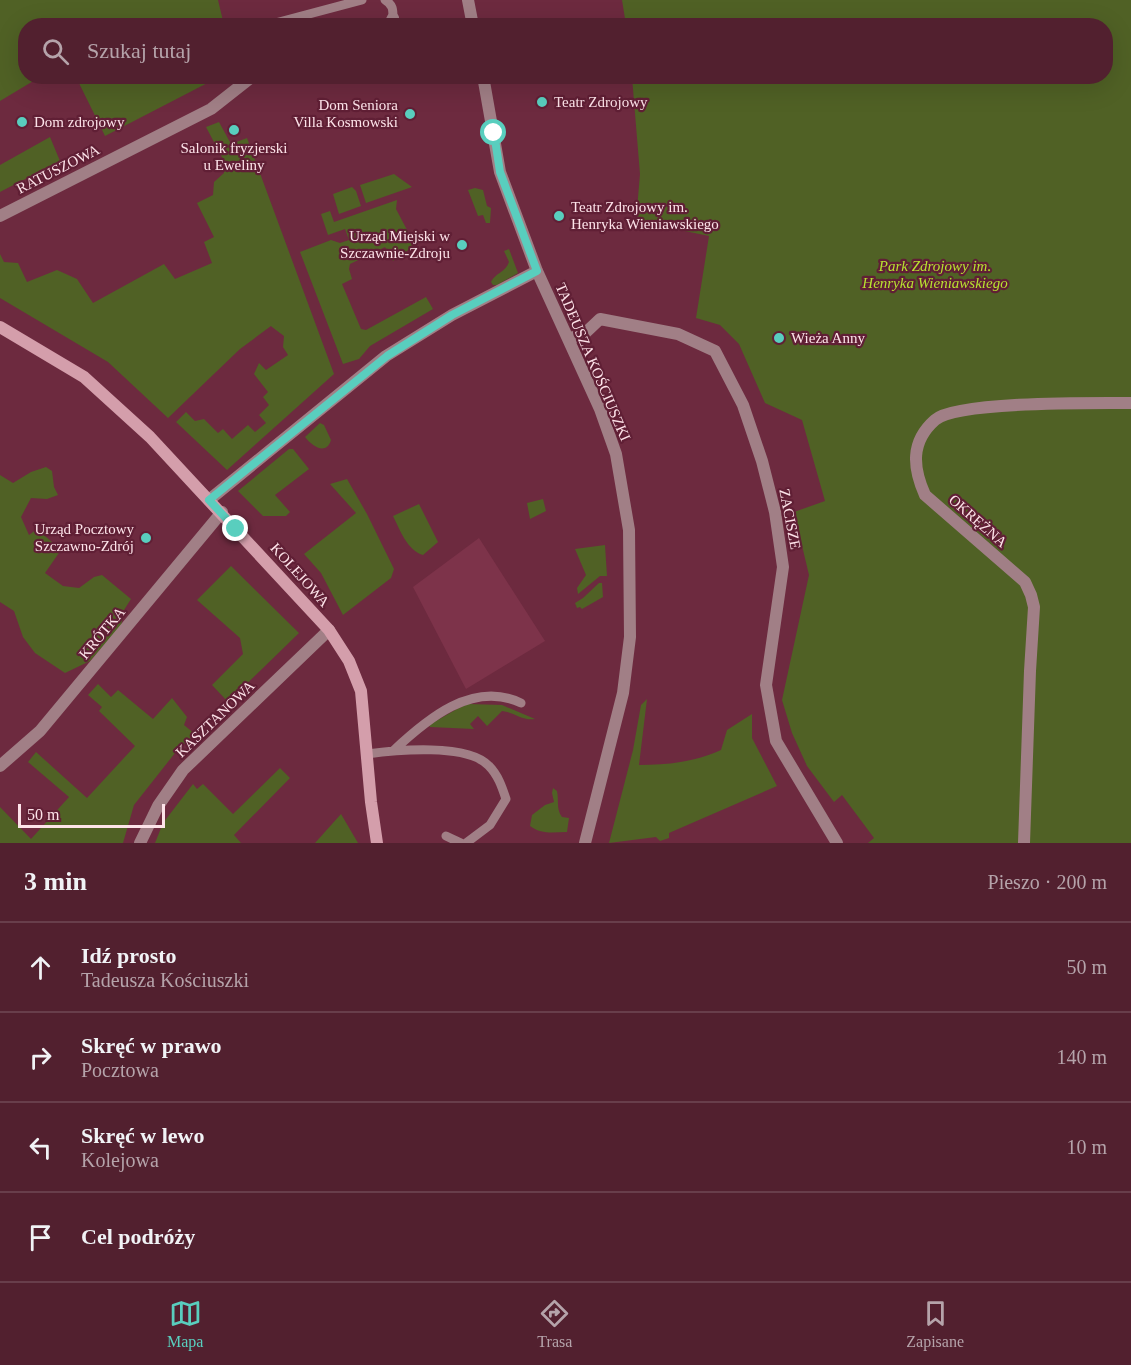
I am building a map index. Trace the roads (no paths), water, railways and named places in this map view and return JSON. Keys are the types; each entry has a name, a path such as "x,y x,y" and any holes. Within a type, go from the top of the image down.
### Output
{"street":[{"path":"468,0 471,18"},
{"name":"RATUSZOWA","path":"0,216 211,109 244,84"},
{"name":"TADEUSZA KOŚCIUSZKI","path":"484,84 500,172 537,271 600,409 616,454 629,530 630,637 623,693 585,843"},
{"path":"209,500 387,356 452,315 537,271"},
{"name":"ZACISZE","path":"568,338 582,336 600,319 678,334 715,351 743,405 762,461 775,512 783,567 766,685 776,741 837,843"},
{"name":"KOLEJOWA","path":"0,327 84,377 152,439 329,630 349,661 361,691 377,843"},
{"name":"OKRĘŻNA","path":"1024,843 1034,607 1031,595 1025,582 925,495 917,478 915,461 919,441 936,418 960,411 1040,404 1131,403"},
{"name":"KRÓTKA","path":"0,766 40,731 222,513"},
{"name":"KASZTANOWA","path":"140,843 158,806 183,770 329,630"}],"lane":[{"path":"294,18 362,0"},
{"path":"385,0 391,4 392,18"},
{"path":"393,751 434,718 469,698 506,696 521,702"},
{"path":"367,754 429,750 475,755 489,765 500,780 506,799 490,825 466,843"},
{"path":"446,836 461,843"}],"place":[{"name":"Teatr Zdrojowy","path":"542,102"},
{"name":"Dom Seniora Villa Kosmowski","path":"410,114"},
{"name":"Dom zdrojowy","path":"22,122"},
{"name":"Salonik fryzjerski u Eweliny","path":"234,130"},
{"name":"Teatr Zdrojowy im. Henryka Wieniawskiego","path":"559,216"},
{"name":"Urząd Miejski w Szczawnie-Zdroju","path":"462,245"},
{"name":"Wieża Anny","path":"779,338"},
{"name":"Urząd Pocztowy Szczawno-Zdrój","path":"146,538"}],"park label":[{"name":"Park Zdrojowy im. Henryka Wieniawskiego","path":"935,274"}]}
